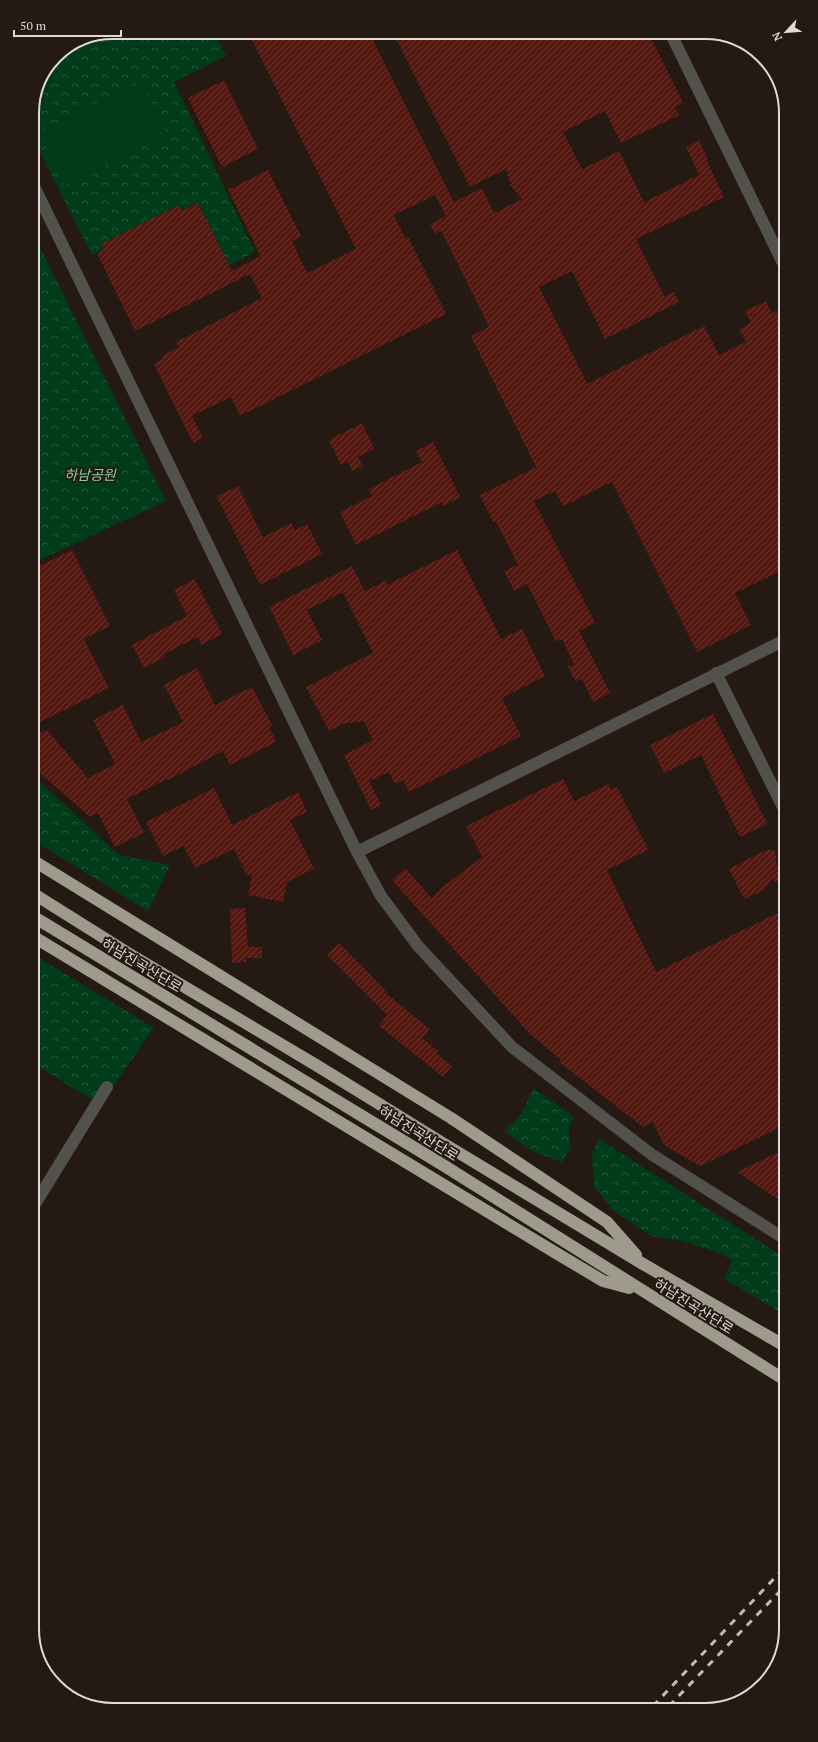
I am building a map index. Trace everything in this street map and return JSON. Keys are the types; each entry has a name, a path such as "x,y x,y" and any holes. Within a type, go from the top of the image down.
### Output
{"highway":[{"path":"39,864 451,1118 607,1222 643,1264"},
{"name":"하남진곡산단로","path":"39,897 136,958 316,1065 643,1264 779,1342"},
{"name":"하남진곡산단로","path":"39,920 443,1165 779,1376"},
{"path":"39,941 603,1281 642,1291"}],"street":[{"path":"673,39 779,255"},
{"path":"39,196 357,852 381,896 418,946 512,1048 651,1154 779,1235"},
{"path":"357,852 779,643"},
{"path":"716,673 779,799"},
{"path":"39,1198 107,1087"}],"green space":[{"path":"218,39 226,56 174,82 255,252 229,265 198,203 101,244 104,250 92,255 39,150 40,99 51,72 64,57 72,51 99,40"},
{"path":"141,82 167,135 65,185 39,132"},
{"name":"하남공원","path":"39,245 166,501 39,560"},
{"path":"39,782 119,855 170,865 148,911 39,844"},
{"path":"39,958 154,1028 100,1105 39,1067"},
{"path":"534,1088 574,1117 569,1128 570,1149 562,1162 532,1151 504,1131 519,1117"},
{"path":"599,1139 779,1254 779,1311 724,1279 732,1261 720,1253 682,1241 651,1236 614,1211 594,1187 592,1153"}],"building":[{"path":"251,39 372,39 454,202 482,188 494,213 522,199 511,186 506,169 470,187 396,39 651,39 683,103 675,107 679,115 621,143 605,111 563,132 582,169 619,151 644,202 699,175 686,147 699,140 724,197 636,239 664,296 674,292 679,302 605,339 572,271 539,287 587,384 704,326 719,355 746,342 739,329 751,323 745,311 766,301 772,313 779,310 779,572 735,593 751,625 697,652 612,482 563,506 555,491 534,501 595,623 579,631 610,693 593,702 582,679 576,682 568,667 574,664 562,639 556,642 527,584 514,591 504,571 518,565 495,520 493,522 480,495 536,467 471,336 489,327 441,231 435,234 430,224 446,216 435,195 394,215 405,238 408,237 446,314 240,416 231,397 192,416 203,438 193,443 154,364 163,359 162,356 179,347 176,342 262,298 250,274 135,331 97,253 104,250 101,244 179,205 182,211 198,203 232,271 261,256 228,190 268,170 301,236 292,241 307,273 356,249"},
{"path":"224,80 258,149 222,167 188,98"},
{"path":"362,423 374,449 358,457 363,466 352,471 348,462 341,465 329,440"},
{"path":"433,442 460,497 443,506 442,502 356,545 340,512 372,496 369,489 422,462 416,451"},
{"path":"238,486 263,537 291,523 295,530 307,524 322,554 260,585 217,496"},
{"path":"72,550 110,626 84,639 109,688 40,722 39,720 39,566"},
{"path":"457,550 501,639 522,629 545,676 502,698 521,736 409,792 403,780 395,784 389,772 369,781 381,805 371,810 344,755 373,740 364,722 346,723 329,731 306,687 373,653 343,592 307,610 322,640 293,655 269,607 352,566 365,591 385,581 387,585"},
{"path":"195,579 222,634 201,645 198,637 164,654 165,657 144,668 132,645 187,616 174,590"},
{"path":"197,668 215,705 252,687 272,725 269,727 276,742 230,765 223,751 168,780 167,779 127,799 144,833 115,847 98,813 90,817 39,772 39,734 47,730 88,778 115,764 93,720 123,705 141,742 183,722 164,685"},
{"path":"713,714 767,824 740,837 701,755 664,773 650,745"},
{"path":"563,779 574,801 609,784 611,790 617,787 648,850 607,870 656,972 779,912 779,1128 700,1166 664,1145 653,1122 643,1127 559,1062 561,1060 529,1033 392,880 405,868 432,898 440,889 482,857 466,826"},
{"path":"214,788 232,825 298,792 307,812 290,820 314,869 287,882 283,902 248,895 252,875 246,874 234,849 195,868 184,846 163,856 146,822"},
{"path":"768,849 775,851 777,866 779,867 779,883 772,879 764,890 744,899 729,869"},
{"path":"245,908 248,947 262,947 262,958 246,958 246,962 232,963 230,909"},
{"path":"339,943 386,991 384,992 430,1029 422,1038 438,1051 436,1053 452,1066 443,1077 379,1026 387,1015 327,955"},
{"path":"779,1152 779,1200 737,1172"}],"railway":[{"path":"656,1703 779,1573"},
{"path":"672,1703 779,1592"}]}
